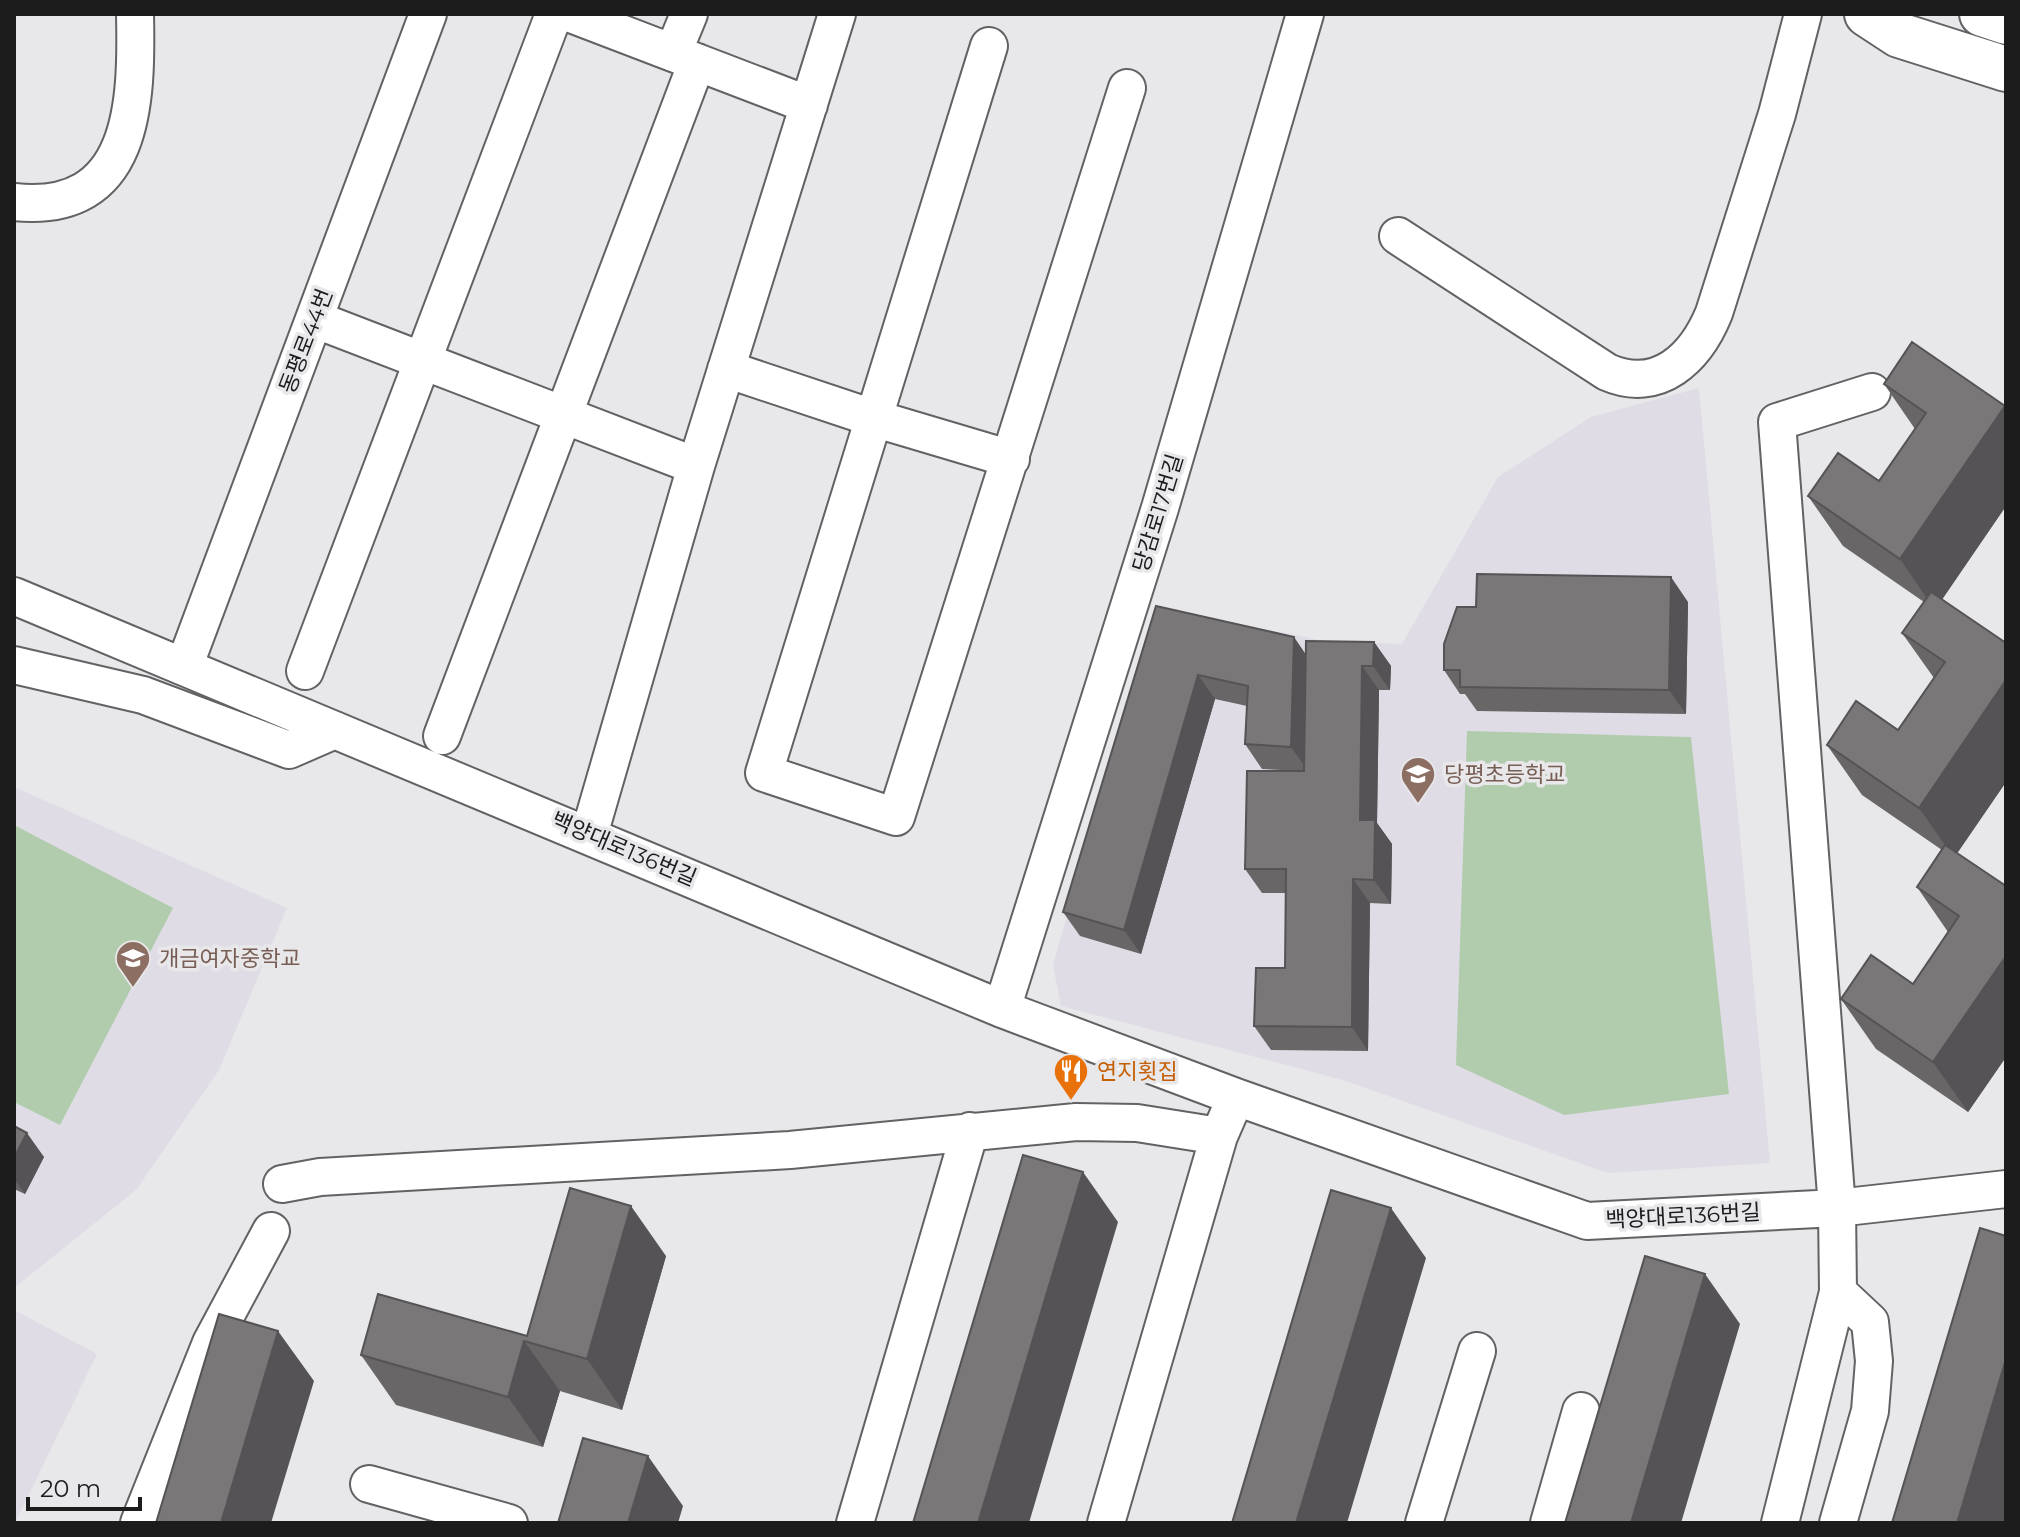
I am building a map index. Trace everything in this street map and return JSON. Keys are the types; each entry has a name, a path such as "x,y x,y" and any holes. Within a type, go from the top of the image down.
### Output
{"main road":[{"path":"1867,14 1899,35 2006,69"},
{"path":"1982,14 2006,22"}],"street":[{"path":"14,202 41,205 73,197 94,183 113,164 129,125 137,76 135,14"},
{"name":"동평로44번","path":"184,667 428,14"},
{"path":"305,671 554,14"},
{"path":"571,14 809,105"},
{"path":"442,736 563,415 685,58 689,14"},
{"path":"589,835 696,466 837,14"},
{"name":"당감로17번길","path":"1002,1009 1160,508 1305,14"},
{"path":"1398,236 1607,372 1620,378 1646,378 1667,372 1685,360 1704,338 1714,313 1777,114 1803,14"},
{"path":"989,46 764,773 896,817 1127,88"},
{"path":"314,319 696,466"},
{"path":"726,369 873,418 1011,459"},
{"path":"1780,1523 1838,1292 1837,1208 1777,422 1872,392"},
{"name":"백양대로136번길","path":"14,596 1002,1009 1236,1097 1587,1221 1837,1208 2006,1189"},
{"path":"14,665 143,695 289,750 335,730"},
{"path":"1106,1523 1219,1136 1236,1097"},
{"path":"282,1184 320,1177 790,1150 1076,1122 1137,1123 1219,1136"},
{"path":"855,1523 970,1131"},
{"path":"139,1523 211,1343 271,1231"},
{"path":"1838,1292 1870,1322 1874,1361 1870,1411 1838,1523"},
{"path":"1424,1523 1477,1351"},
{"path":"1549,1523 1581,1411"},
{"path":"369,1484 509,1523"}],"shaded area":[{"name":"당평초등학교","path":"1699,388 1770,1163 1608,1173 1343,1080 1061,1006 1053,965 1155,608 1325,641 1402,644 1498,477 1591,417"},
{"name":"개금여자중학교","path":"14,787 287,908 219,1070 136,1190 14,1288"},
{"path":"14,1310 97,1354 15,1523 14,1523"}],"green space":[{"path":"1467,731 1691,737 1729,1094 1564,1115 1456,1065"},
{"path":"14,825 173,908 60,1125 14,1102"}],"building":[{"path":"1912,342 2005,406 1900,559 1808,496 1838,453 1879,481 1926,413 1884,384"},
{"path":"1477,574 1671,577 1669,690 1460,687 1460,670 1444,670 1444,644 1457,607 1476,607"},
{"path":"1931,592 2006,643 2006,680 1919,808 1827,745 1856,701 1898,730 1945,662 1902,633"},
{"path":"1156,606 1294,637 1291,747 1245,744 1248,686 1198,675 1124,930 1063,912"},
{"path":"1306,641 1374,642 1373,666 1362,666 1360,820 1375,820 1374,880 1353,879 1352,1027 1254,1026 1256,968 1285,968 1286,869 1245,869 1247,771 1304,771"},
{"path":"1945,845 2006,886 2006,956 1933,1062 1841,999 1871,955 1913,984 1959,916 1917,887"},
{"path":"14,1126 27,1133 14,1158"},
{"path":"1023,1155 1083,1172 978,1523 913,1523"},
{"path":"570,1188 631,1206 587,1359 524,1341 508,1397 361,1355 378,1294 527,1336"},
{"path":"1331,1190 1391,1208 1296,1523 1232,1523"},
{"path":"1980,1228 2006,1236 2006,1359 1957,1523 1892,1523"},
{"path":"1645,1256 1705,1274 1631,1523 1565,1523"},
{"path":"219,1314 278,1331 221,1523 156,1523"},
{"path":"583,1438 648,1456 628,1523 558,1523"}],"place":[{"name":"당평초등학교","path":"1418,805"},
{"name":"개금여자중학교","path":"133,989"},
{"name":"연지횟집","path":"1071,1102"}]}
